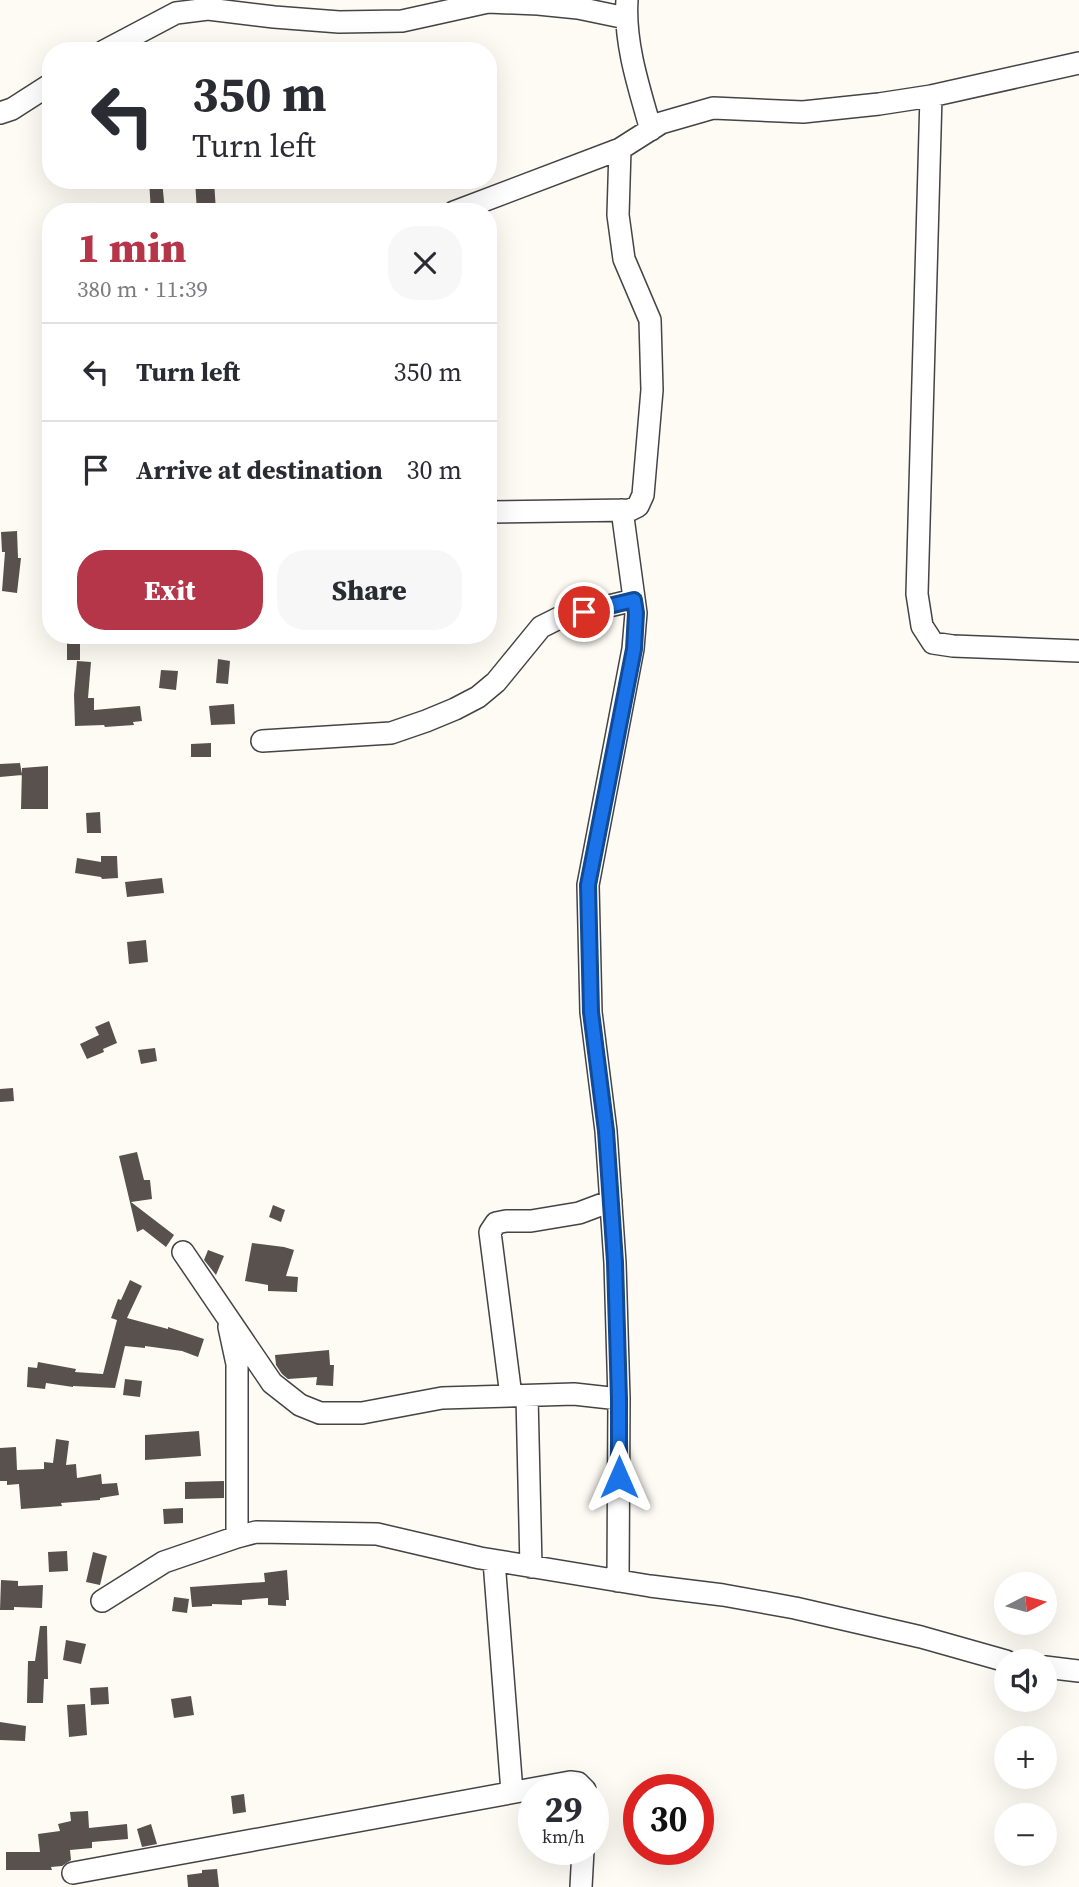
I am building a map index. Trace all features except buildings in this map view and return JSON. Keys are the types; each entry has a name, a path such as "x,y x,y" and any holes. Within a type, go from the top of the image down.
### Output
{"street":[{"path":"121,42 176,13 208,9 339,22 402,21 488,2 626,9 635,74 651,130"},
{"path":"478,203 620,149 661,123 713,108 803,113 879,104 931,96 1079,63"},
{"path":"0,113 12,109 42,90"},
{"path":"931,96 917,594 922,626 933,643 1079,651"},
{"path":"497,512 630,510 638,506 643,495 652,390 650,320 624,259 618,215 620,149"},
{"path":"618,1581 619,1399 615,1262 606,1131 591,1012 588,885 634,649 636,613 622,510"},
{"path":"262,741 391,733 456,709 478,697 496,682 541,627 559,618 634,600"},
{"path":"531,1567 519,1396 490,1232 496,1223 579,1213 611,1201"},
{"path":"183,1252 272,1383 300,1405 320,1413 362,1413 442,1398 574,1394 619,1399"},
{"path":"226,1315 237,1364 237,1537"},
{"path":"102,1601 164,1562 256,1532 377,1534 531,1567 795,1608 921,1637 994,1658"},
{"path":"494,1560 512,1792"},
{"path":"1057,1668 1079,1671"},
{"path":"73,1873 518,1791"},
{"path":"581,1887 582,1865"}],"route":[{"path":"584,612 634,600 636,613 634,649 588,885 591,1012 606,1131 615,1262 619,1477"}]}
